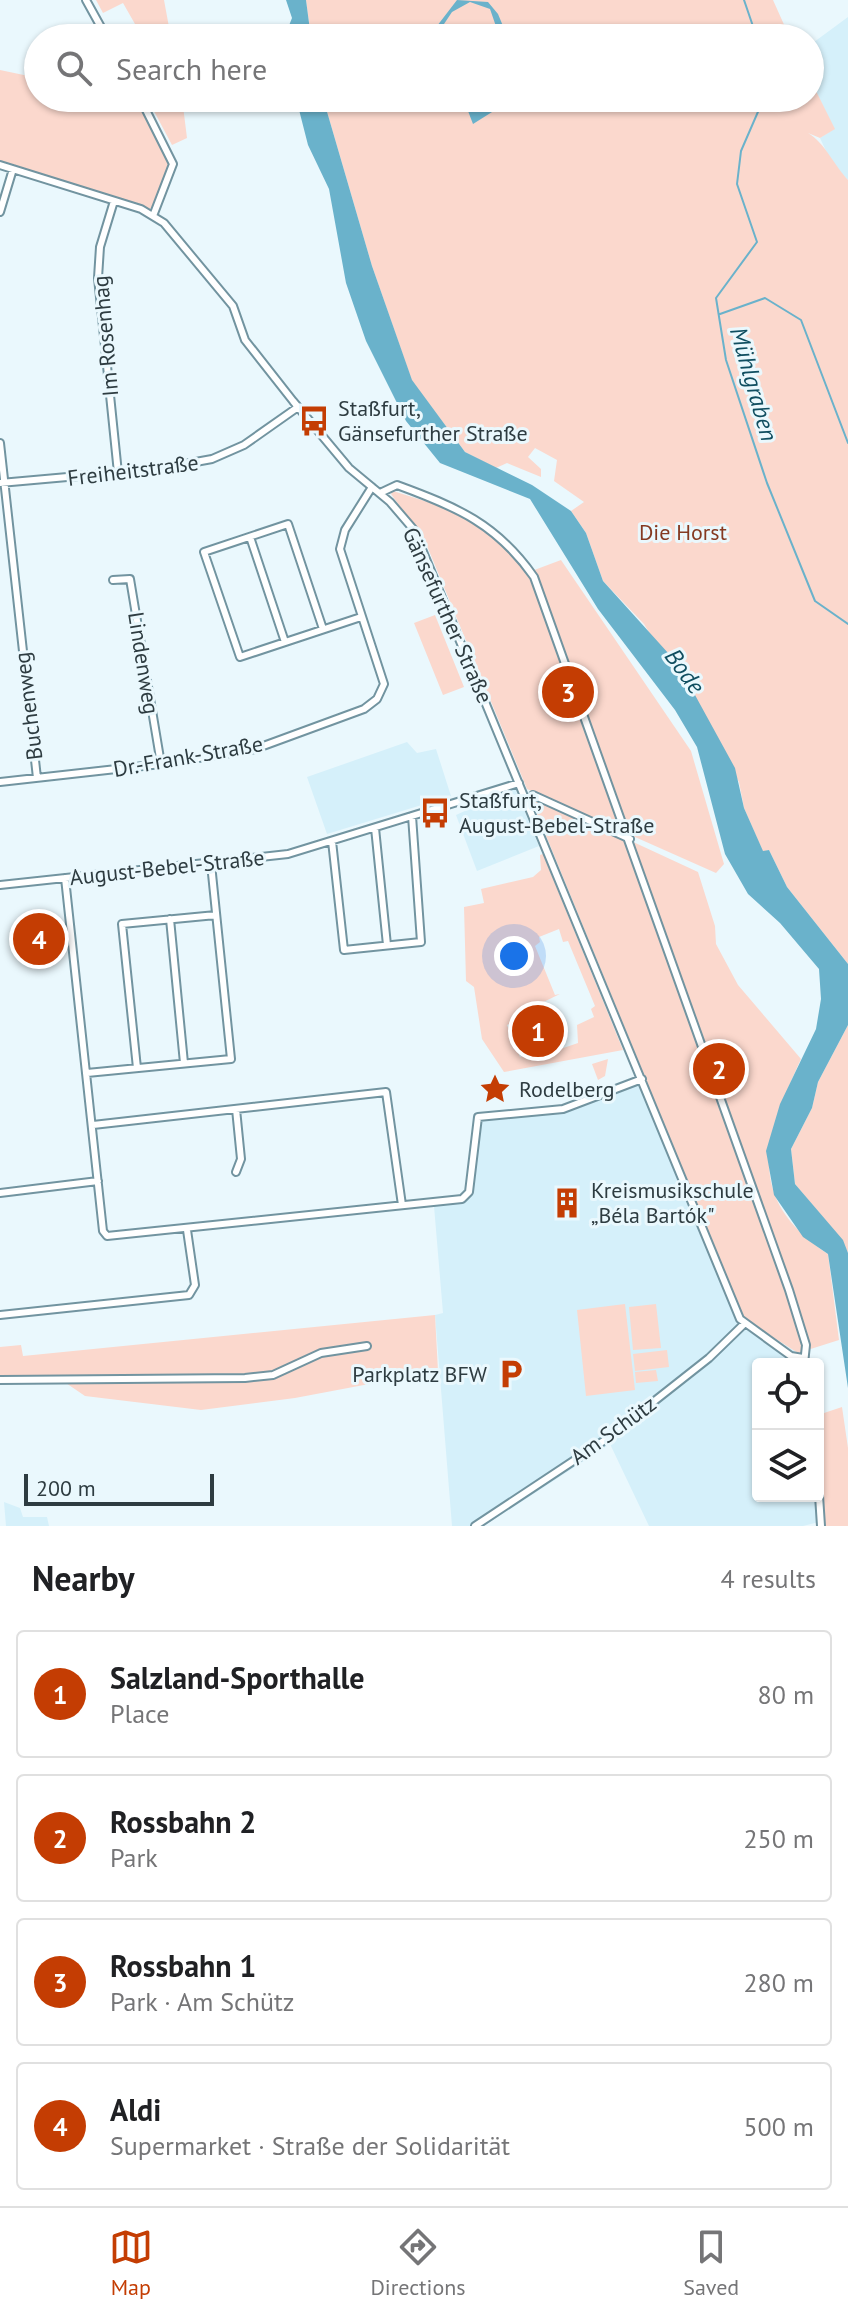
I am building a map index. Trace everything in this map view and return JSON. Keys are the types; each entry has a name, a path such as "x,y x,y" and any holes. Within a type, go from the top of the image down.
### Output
{"street":[{"path":"86,0 99,24"},
{"path":"0,165 153,216 173,164 147,112"},
{"path":"0,212 13,169"},
{"name":"Im Rosenhag","path":"114,201 100,247 98,278 118,473"},
{"name":"Gänsefurther Straße","path":"153,216 176,235 233,306 245,340 298,407 349,468 380,493 418,537 744,1324"},
{"name":"Freiheitstraße","path":"1,482 118,473 212,459 244,445 298,407"},
{"name":"Buchenweg","path":"0,443 1,482 37,778"},
{"path":"380,493 397,485 471,515 493,529 517,553 534,577 789,1290 806,1345 804,1358"},
{"name":"Dr.-Frank-Straße","path":"0,782 161,764 255,749 372,704 384,684 341,555 340,541 372,487"},
{"path":"323,629 288,524 204,552 240,657 361,617"},
{"path":"250,537 285,642"},
{"name":"Lindenweg","path":"113,580 130,579 161,764"},
{"name":"August-Bebel-Straße","path":"0,885 288,854 519,783"},
{"path":"533,795 630,839"},
{"path":"332,841 344,950 421,942 412,816"},
{"path":"375,828 387,945"},
{"path":"87,1073 231,1059 211,864"},
{"path":"65,878 103,1231 107,1236 187,1230 466,1197 478,1117 563,1109 642,1079"},
{"path":"137,1068 122,924 216,915"},
{"path":"170,919 184,1063"},
{"path":"93,1125 386,1092 402,1205"},
{"path":"236,1109 241,1159 236,1172"},
{"path":"0,1193 98,1181"},
{"path":"0,1315 189,1295 195,1285 187,1230"},
{"path":"744,1324 796,1358"},
{"name":"Am Schütz","path":"475,1526 605,1440 709,1358 744,1324"},
{"path":"0,1380 245,1378 273,1375 321,1353 367,1346"},
{"path":"819,1502 821,1526"}],"shaded area":[{"path":"848,17 848,180 831,162 820,138 834,129 824,108 824,35"},
{"path":"407,742 417,753 436,749 451,796 327,834 307,777"},
{"path":"515,788 539,846 477,871 456,815"},
{"path":"647,1080 744,1319 798,1353 799,1358 752,1358 752,1502 817,1502 819,1522 803,1526 649,1526 610,1444 484,1526 452,1526 435,1315 443,1313 434,1206 464,1201 471,1196 477,1123 482,1118 553,1113 580,1107"},
{"path":"4,1502 20,1508 23,1517 47,1517 49,1526 6,1526"}],"green space":[{"path":"96,0 164,0 168,24 135,24 123,3 103,13"},
{"path":"306,0 773,0 784,24 309,24"},
{"path":"0,70 24,75 24,112 143,112 169,164 154,206 149,209 0,161"},
{"name":"Die Horst","path":"824,107 835,129 820,138 808,133 819,142 848,180 848,964 787,887 769,850 763,852 744,808 739,782 644,624 603,581 586,533 571,511 584,502 554,481 557,460 535,448 528,457 541,469 541,477 507,463 496,468 465,452 412,381 372,266 327,112 824,112"},
{"path":"154,112 184,112 187,138 172,145"},
{"path":"393,491 444,507 489,530 529,572 561,560 691,751 724,864 716,873 527,789 425,541 391,494"},
{"path":"435,615 464,687 443,695 414,623"},
{"path":"534,796 698,872 715,926 716,944 738,985 801,1059 778,1114 769,1165 773,1188 783,1211 801,1233 828,1254 839,1340 798,1353 744,1319 531,799"},
{"path":"543,854 623,1050 504,1072 482,1039 474,987 466,981 464,907 484,903 481,889 533,877 541,870 540,855","holes":["559,929 563,942 568,941 595,1006 591,1009 594,1017 577,1025 578,1043 528,1060 526,1055 520,1057 507,1025 531,1015 529,1009 560,994 555,995 535,946 540,942 539,937"]},
{"path":"848,1025 848,1253 842,1240 795,1184 791,1149 812,1108 818,1082"},
{"path":"608,1059 605,1076 598,1080 592,1064"},
{"path":"625,1304 635,1390 586,1396 577,1310"},
{"path":"656,1304 661,1348 633,1350 629,1307"},
{"path":"435,1315 438,1371 295,1398 201,1410 85,1396 63,1381 0,1383 0,1347 21,1345 23,1356"},
{"path":"667,1350 669,1367 635,1371 633,1354"},
{"path":"656,1370 658,1381 636,1383 635,1372"},
{"path":"842,1407 848,1448 848,1526 824,1526 824,1413"}],"water":[{"path":"286,0 306,0 309,24 290,24 292,18"},
{"path":"457,0 488,2 502,24 495,24 490,9 470,2 452,12 444,24 439,24"},
{"path":"300,112 327,112 372,266 412,380 465,452 532,485 571,511 586,533 603,581 678,664 735,768 744,808 763,851 769,850 787,887 848,964 848,1025 818,1082 812,1108 791,1149 795,1184 843,1240 848,1253 848,1388 828,1254 803,1237 774,1195 766,1151 780,1104 816,1029 821,999 819,969 780,923 748,894 725,854 697,747 675,710 598,609 530,499 440,463 406,421 366,341 346,283 329,189 308,145"},
{"path":"468,112 492,112 473,124"}],"waterway":[{"name":"Mühlgraben","path":"744,0 752,24"},
{"name":"Mühlgraben","path":"758,112 741,151 737,184 757,242 716,298 726,360 767,483 815,601 848,624"},
{"path":"720,314 765,298 801,320 848,443"}],"place":[{"name":"Staßfurt, Gänsefurther Straße","path":"314,421"},
{"name":"Rossbahn 1","path":"568,692"},
{"name":"Staßfurt, August-Bebel-Straße","path":"435,813"},
{"name":"Aldi","path":"39,939"},
{"name":"Salzland-Sporthalle","path":"538,1031"},
{"name":"Rossbahn 2","path":"719,1069"},
{"name":"Rodelberg","path":"495,1089"},
{"name":"Kreismusikschule „Béla Bartók\"","path":"567,1203"},
{"name":"Parkplatz BFW","path":"511,1374"}],"water label":[{"name":"Bode","path":"685,671"}]}
